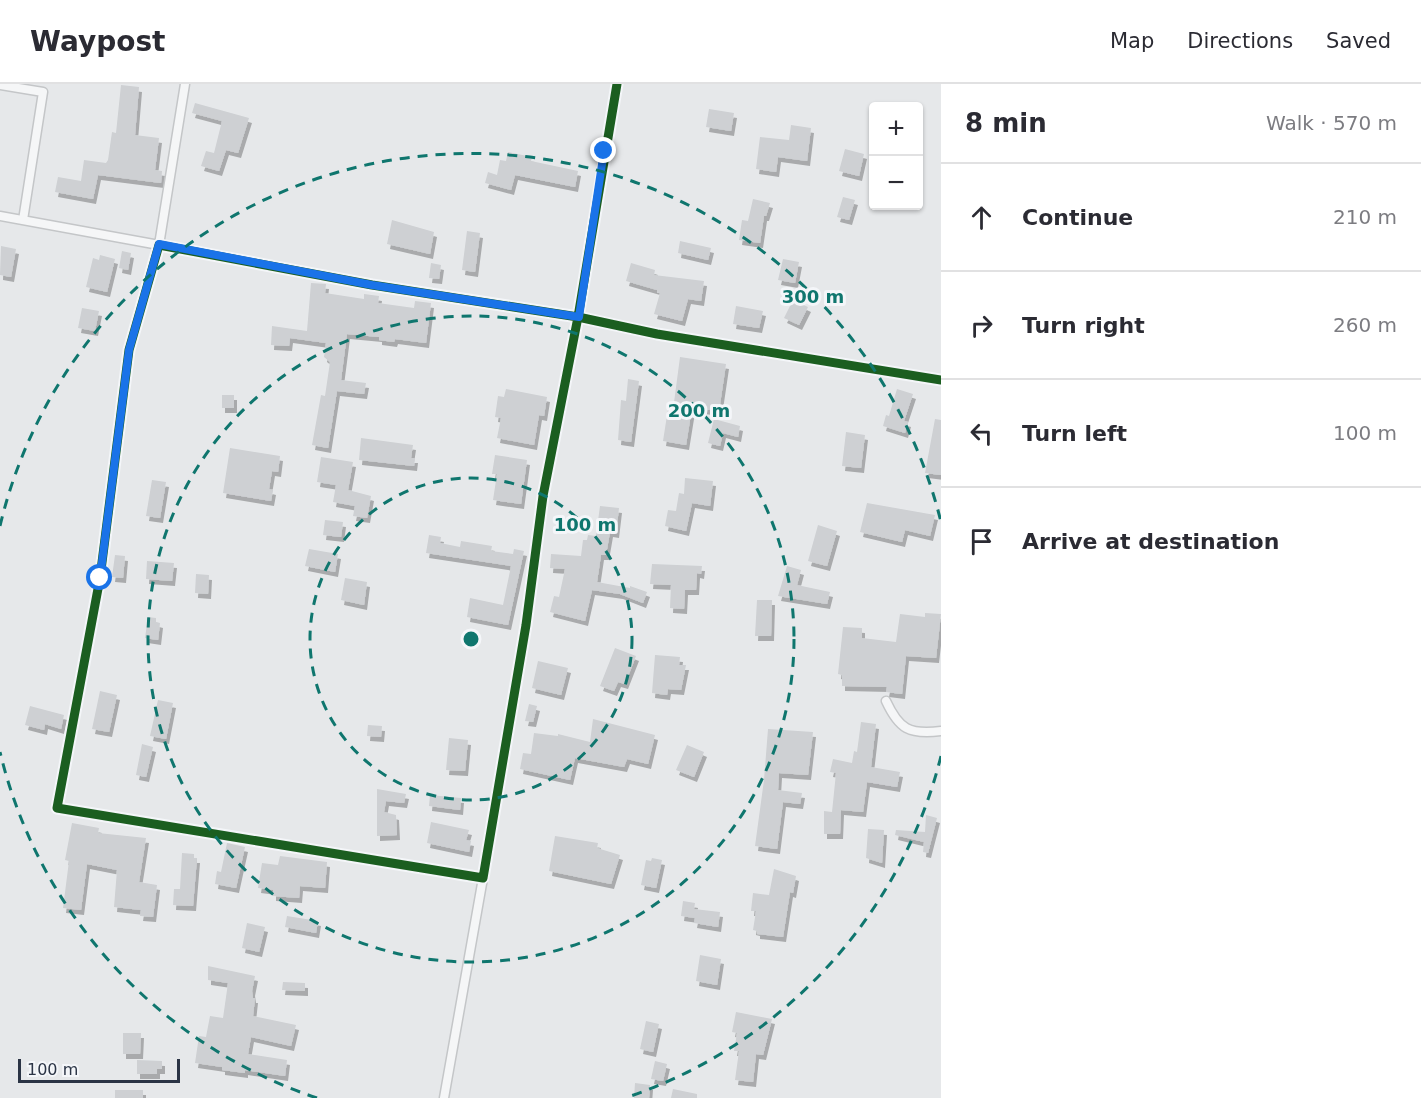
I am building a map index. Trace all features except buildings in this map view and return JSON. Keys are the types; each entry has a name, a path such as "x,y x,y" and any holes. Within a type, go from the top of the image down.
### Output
{"street":[{"path":"185,84 159,244 129,350 100,578 57,808 483,878"},
{"path":"444,1098 526,625 543,496 579,317 617,84"},
{"path":"0,85 44,88 23,220"},
{"path":"0,216 372,285 579,317 657,334 941,380"},
{"path":"886,701 896,722 908,730 941,731"}],"cycle path":[{"path":"617,84 578,317 372,285 159,245 129,350 100,578 57,808 483,878 526,625 543,496 578,317 657,334 941,380"}],"route":[{"path":"100,578 119,444 129,350 159,244 372,285 579,317 604,151"}]}
